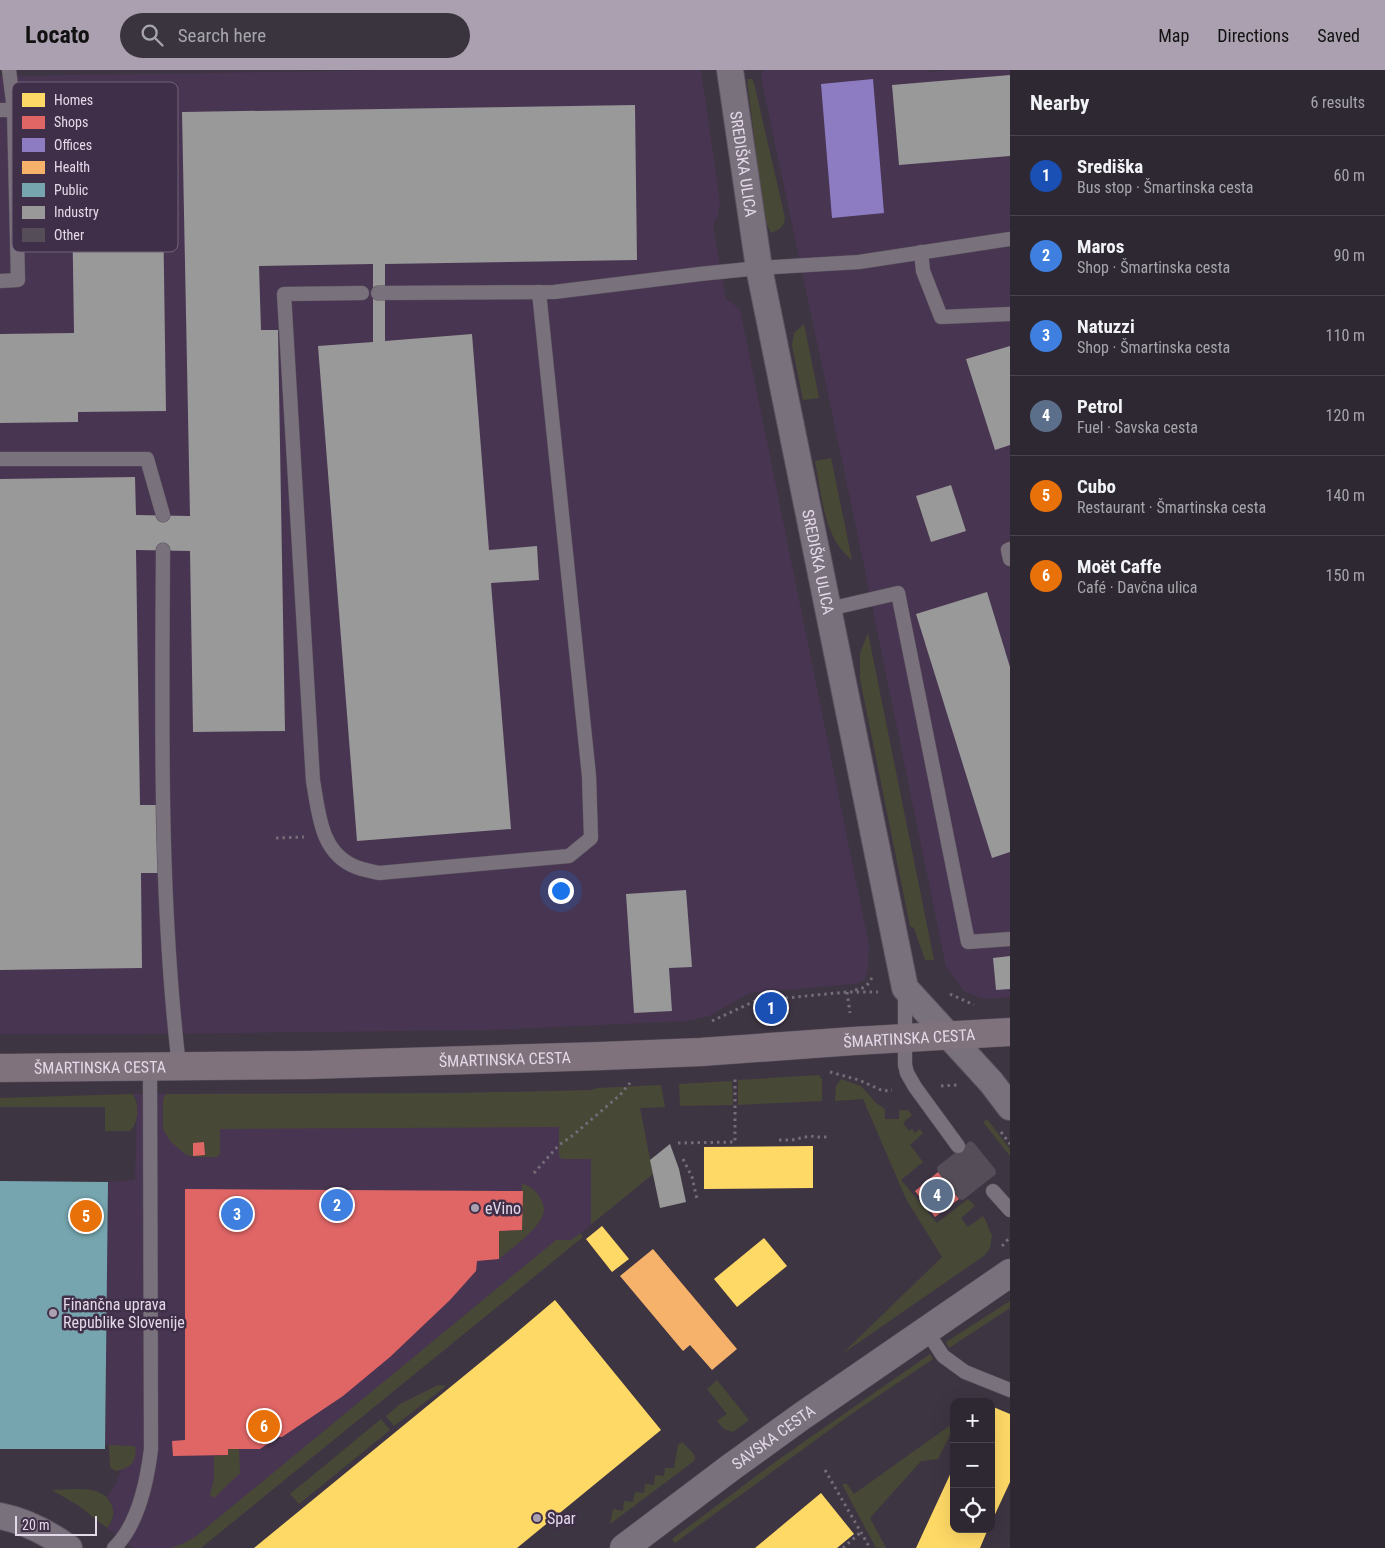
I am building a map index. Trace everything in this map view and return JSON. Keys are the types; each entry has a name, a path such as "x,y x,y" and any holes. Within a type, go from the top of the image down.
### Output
{"main road":[{"name":"ŠMARTINSKA CESTA","path":"0,1068 308,1065 602,1056 701,1052 1010,1032"}],"street":[{"name":"SREDIŠKA ULICA","path":"730,70 760,268 905,988"},
{"path":"905,988 991,1082 1010,1107"},
{"name":"SAVSKA CESTA","path":"624,1548 730,1468 1010,1273"},
{"path":"0,1516 26,1524 59,1541 68,1548"}],"lane":[{"path":"9,70 12,94"},
{"path":"378,294 554,292 760,268 859,262 1010,239"},
{"path":"0,281 18,280 17,252"},
{"path":"921,252 923,271 940,317 1010,314"},
{"path":"362,294 284,294 312,781 324,836 338,856 356,867 379,873 569,856 591,838 589,776 539,292"},
{"path":"0,459 147,459 163,515"},
{"path":"164,550 163,784 168,957 179,1066"},
{"path":"1010,550 1008,550 1010,559"},
{"path":"829,609 898,593 968,942 1010,939"},
{"path":"905,988 905,1065 907,1073 958,1146"},
{"path":"114,1548 126,1535 141,1498 148,1474 151,1449 150,1067"},
{"path":"993,1191 1010,1210"},
{"path":"926,1330 943,1356 965,1372 1010,1390"}],"path":[{"path":"276,838 324,836"},
{"name":"ŠMARTINSKA CESTA","path":"943,989 956,999 973,1005"},
{"path":"704,1024 719,1019 755,1001 847,992 876,992"},
{"path":"770,999 771,1008"},
{"path":"678,1143 735,1142 735,1076"},
{"path":"534,1172 559,1145 620,1095 630,1083"},
{"path":"940,1086 960,1085"},
{"path":"779,1140 828,1136"},
{"path":"683,1159 692,1177 697,1199"},
{"path":"1005,1244 1010,1237"},
{"path":"825,1470 870,1548"},
{"path":"843,1548 861,1532"}],"shaded area":[{"path":"397,70 701,70 720,202 713,226 726,299 740,309 869,945 868,968 865,979 853,984 750,993 709,1016 686,1021 490,1030 0,1034 0,76"},
{"path":"763,70 929,70 929,72 1010,70 1010,997 984,999 965,992 946,967 851,503 761,78"},
{"path":"636,1087 653,1174 581,1233 583,1237 201,1548 133,1548 107,1528 111,1523 114,1513 107,1497 121,1471 115,1471 110,1467 109,1445 105,1444 108,1182 135,1180 137,1102 132,1094 460,1093"}],"green space":[{"path":"747,79 752,79 754,83 785,218 781,228 771,233 767,225 759,176"},
{"path":"804,324 819,398 803,400 792,345 794,333"},
{"path":"831,458 852,560 842,551 835,540 829,528 822,501 815,461"},
{"path":"868,633 934,960 925,960 914,928 910,926 860,679 860,653"},
{"path":"819,1075 822,1079 822,1101 738,1105 738,1080"},
{"path":"841,1079 861,1086 876,1103 885,1109 885,1119 899,1119 899,1110 908,1110 912,1115 903,1123 909,1131 912,1129 915,1133 920,1129 923,1133 910,1145 923,1162 901,1180 937,1223 968,1199 975,1206 961,1218 968,1227 983,1216 992,1235 990,1248 985,1255 842,1354 942,1257 906,1199 863,1099 835,1101 836,1086"},
{"path":"732,1081 733,1105 680,1106 679,1084"},
{"path":"661,1085 665,1107 640,1108 653,1174 593,1223 591,1223 591,1159 562,1159 559,1156 559,1127 220,1129 220,1154 217,1157 186,1155 171,1142 163,1129 163,1101 164,1096 167,1094 460,1093 591,1090 597,1088"},
{"path":"132,1094 135,1097 137,1113 135,1124 129,1131 105,1131 105,1107 0,1107 0,1098"},
{"path":"987,1119 1010,1149 1010,1156 983,1122"},
{"path":"522,1183 533,1189 538,1195 544,1208 543,1216 533,1230 499,1259 499,1231 522,1230"},
{"path":"581,1233 583,1237 201,1548 170,1548 195,1537 556,1240 571,1240"},
{"path":"1010,1301 1010,1308 949,1348 946,1342"},
{"path":"930,1354 933,1359 850,1415 675,1543 672,1539 775,1462"},
{"path":"717,1380 749,1420 733,1432 724,1429 717,1421 727,1414 707,1389"},
{"path":"438,1385 446,1386 394,1426 386,1416 400,1404"},
{"path":"381,1419 390,1430 299,1504 290,1494"},
{"path":"950,1425 950,1435 938,1459 921,1461 870,1518 886,1548 876,1548 843,1484 847,1484 854,1494"},
{"path":"682,1442 694,1454 694,1461 610,1524 613,1509 623,1511 624,1501 633,1502 635,1492 644,1493 645,1484 654,1485 655,1475 664,1476 665,1468 674,1468 678,1445"},
{"path":"109,1445 135,1446 134,1460 128,1466 115,1471 110,1467"},
{"path":"228,1449 239,1449 240,1473 214,1498 210,1495 214,1479 214,1456 228,1455"},
{"path":"86,1489 102,1494 108,1499 113,1509 113,1515 107,1528 79,1506 52,1490"}],"building: Homes":[{"path":"813,1146 813,1188 704,1189 704,1147"},
{"path":"602,1226 629,1259 612,1272 586,1239"},
{"path":"764,1238 787,1266 737,1307 714,1279"},
{"path":"555,1300 661,1430 517,1548 254,1548 509,1339"},
{"path":"995,1408 1010,1414 1010,1482 995,1514"},
{"path":"950,1475 950,1533 986,1533 980,1548 916,1548"},
{"path":"821,1493 854,1534 837,1548 755,1548"}],"building: Shops":[{"path":"204,1142 205,1155 193,1156 193,1143"},
{"path":"938,1172 959,1199 935,1217 915,1191"},
{"path":"185,1189 523,1191 522,1230 499,1231 499,1259 477,1261 476,1271 450,1300 390,1357 343,1396 282,1437 278,1437 260,1449 228,1449 228,1455 173,1456 172,1441 185,1440"}],"building: Offices":[{"path":"873,79 884,213 832,218 821,84"}],"building: Health":[{"path":"653,1249 737,1349 712,1370 690,1345 683,1351 620,1276"}],"building: Public":[{"name":"Finančna uprava Republike Slovenije","path":"0,1181 108,1182 105,1449 0,1449"}],"building: Industry":[{"path":"1010,75 1010,156 899,165 892,85"},
{"path":"635,105 637,260 385,264 385,341 472,334 489,550 537,546 539,580 491,583 511,829 357,841 318,346 373,342 373,264 259,266 261,330 278,330 285,731 193,732 190,551 136,550 140,805 161,805 162,873 141,873 142,968 0,970 0,479 135,477 136,515 190,516 182,112"},
{"path":"73,252 164,252 166,411 78,412 78,422 0,423 0,334 74,333"},
{"path":"1010,346 1010,445 995,450 966,359"},
{"path":"951,485 966,531 931,542 916,496"},
{"path":"987,592 1010,667 1010,852 992,858 916,614"},
{"path":"686,890 692,967 669,968 672,1011 634,1013 626,894"},
{"path":"1010,956 1010,989 996,990 993,958"},
{"path":"670,1144 679,1169 686,1202 660,1208 650,1160"}],"building: Other":[{"path":"970,1141 974,1143 995,1169 996,1174 963,1200 959,1199 938,1172 937,1167"}],"place":[{"name":"Središka","path":"771,1008"},
{"name":"Petrol","path":"937,1195"},
{"name":"Maros","path":"337,1205"},
{"name":"eVino","path":"475,1208"},
{"name":"Natuzzi","path":"237,1214"},
{"name":"Cubo","path":"86,1216"},
{"name":"Finančna uprava Republike Slovenije","path":"53,1313"},
{"name":"Moët Caffe","path":"264,1426"},
{"name":"Spar","path":"537,1518"}]}
